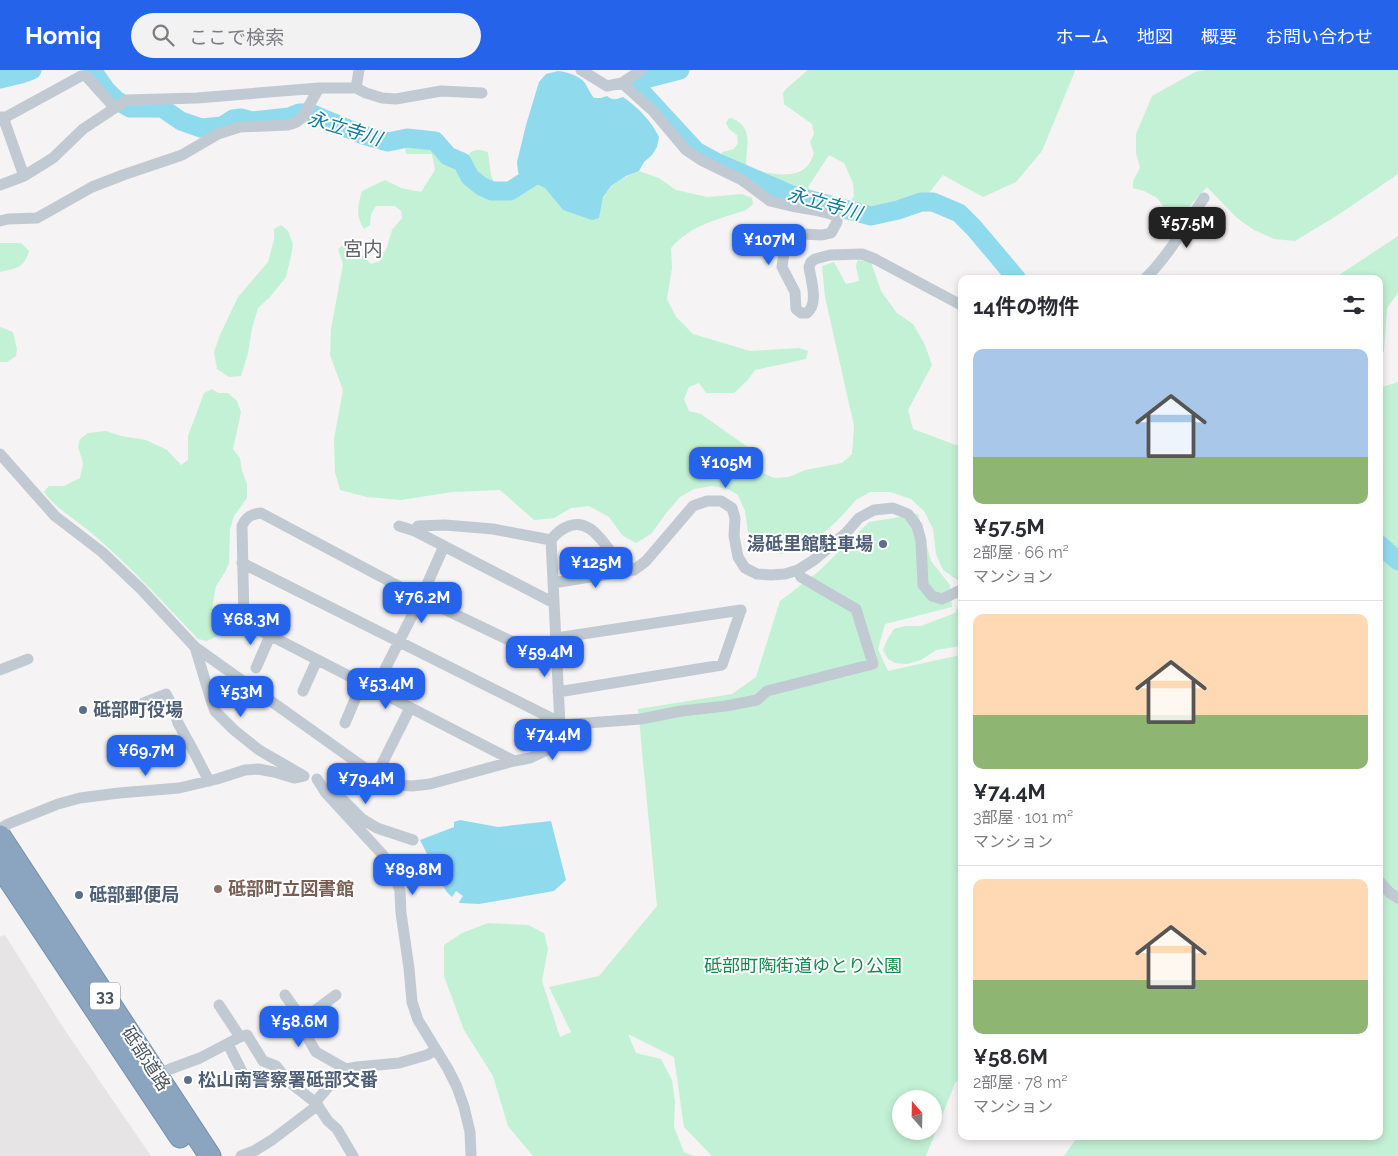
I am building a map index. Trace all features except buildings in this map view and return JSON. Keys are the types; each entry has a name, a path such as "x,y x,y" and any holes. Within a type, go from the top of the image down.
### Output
{"highway":[{"name":"砥部道路","path":"0,836 210,1156"},
{"name":"砥部道路","path":"0,866 193,1156"}],"street":[{"path":"356,88 359,70"},
{"path":"581,70 607,86 622,83 641,70"},
{"path":"24,176 2,117 6,117 81,76 86,76 120,104"},
{"path":"622,83 653,111 686,150 701,160 742,180 770,201 831,214 836,217 837,222 831,233 802,234 794,238 784,252 782,267 795,292 796,309 807,313 812,309 814,302 809,267 815,258 830,255 862,254 958,302"},
{"path":"0,221 38,218 92,187 182,155 218,134 240,127 288,125 300,120 319,88"},
{"path":"0,185 24,176 53,158 83,130 120,104 319,88 356,88 382,98 396,99 441,91 482,93"},
{"path":"1148,275 1168,253 1204,198"},
{"path":"0,454 55,516 102,552 141,589 195,647 376,776 395,784 412,786 430,784 530,758 547,750 557,737 560,724 551,540 555,534 573,524 584,525 594,531 622,563 634,570"},
{"path":"553,582 634,570 646,561 693,506 707,501 721,501 732,508 735,518 734,536 738,557 745,568 757,574 771,576 798,570 814,560 846,533 859,518 874,510 894,508 908,514 917,526 921,541 923,585 932,596 942,599 958,591"},
{"path":"514,761 244,622 242,526 246,518 254,514 261,514 421,598 557,663"},
{"path":"415,531 418,526 445,525 492,529 551,540"},
{"path":"398,526 415,531 554,603"},
{"path":"375,689 421,598 444,546"},
{"path":"242,562 560,724 641,719 758,700 767,691 873,664 856,609 801,577 798,570"},
{"path":"556,638 741,610 722,665 558,692"},
{"path":"256,668 270,636"},
{"path":"195,647 215,711 234,730 260,750 304,776 317,779 332,789 362,819 377,828 413,840"},
{"path":"0,670 28,659"},
{"path":"303,692 317,660"},
{"path":"346,723 362,683"},
{"path":"144,703 166,694 178,723 209,781"},
{"path":"376,776 410,708"},
{"path":"0,829 58,804 80,798 179,788 245,770 258,769 294,778 304,776"},
{"path":"317,779 326,793 382,854 392,868 400,890 412,1002 418,1020 448,1069 462,1100 470,1132 471,1156"},
{"path":"1383,885 1398,898"},
{"path":"285,995 298,1012 306,1035 316,1052 346,1069"},
{"path":"300,1019 336,995"},
{"path":"219,1005 240,1037"},
{"path":"157,1075 200,1058 247,1035 263,1060 276,1066 289,1082 316,1103 328,1121 337,1129 353,1156"},
{"path":"228,1044 244,1076"},
{"path":"241,1156 254,1151 272,1140 314,1108 318,1099 346,1069 357,1066 399,1063 427,1055 436,1050"}],"shaded area":[{"path":"5,935 64,1029 151,1156 0,1156 0,937"}],"green space":[{"path":"808,70 1075,71 1042,151 1016,182 983,197 943,175 926,197 903,208 859,216 850,211 850,202 854,196 853,183 844,163 829,155 808,187 813,195 822,196 830,200 831,205 826,208 806,205 725,165 722,159 722,152 734,149 738,143 737,135 729,129 726,123 729,118 732,118 742,125 747,135 746,164 750,169 773,174 790,174 797,173 809,164 814,153 810,142 814,134 812,124 784,104 783,93"},
{"path":"1205,70 1398,70 1398,174 1341,213 1295,241 1274,239 1254,230 1237,218 1207,187 1182,214 1167,211 1157,198 1133,188 1133,181 1140,168 1136,153 1136,134 1152,96 1195,72"},
{"path":"413,143 434,144 455,164 464,160 472,151 481,150 488,152 491,175 496,188 509,196 524,186 534,183 545,188 563,210 599,218 603,198 609,189 623,178 639,171 659,178 676,190 707,197 742,194 752,198 753,204 746,210 696,228 671,248 672,268 667,299 676,317 693,334 750,351 799,348 808,351 806,359 755,370 747,381 734,393 706,393 699,383 689,387 684,399 689,411 701,414 749,448 749,462 763,473 774,478 789,477 805,470 842,463 852,454 854,426 825,297 822,266 834,262 846,284 859,281 856,266 858,260 871,262 881,291 897,313 913,324 925,345 932,365 908,410 913,429 958,446 958,580 943,570 936,554 933,529 924,511 911,499 890,492 870,492 856,500 817,539 800,548 782,554 755,546 748,533 745,511 738,495 728,489 712,486 694,489 680,497 651,534 636,543 622,535 609,517 589,506 571,508 554,518 534,520 500,490 452,492 401,500 367,497 340,490 335,472 334,439 343,390 330,355 331,329 343,264 338,249 344,244 360,253 371,264 380,261 392,230 402,218 401,211 395,206 376,206 371,214 370,225 364,229 359,219 358,210 362,191 385,180 401,188 421,192 435,170 432,154 406,154 405,147"},
{"path":"281,225 288,231 293,244 286,277 270,297 258,308 241,376 229,377 217,369 214,352 238,297 268,262 274,240 274,229"},
{"path":"1398,236 1398,293 1387,308 1383,352 1383,275 1339,275"},
{"path":"0,243 21,243 29,251 25,261 19,267 0,272"},
{"path":"0,327 13,332 17,349 16,356 7,362 0,362"},
{"path":"1398,382 1398,1156 1064,1156 1075,1140 1383,1140 1383,387"},
{"path":"212,389 218,393 228,393 237,401 241,412 233,449 240,458 247,484 247,498 234,516 230,529 229,563 216,586 212,608 215,614 225,621 222,634 207,641 198,639 121,560 94,535 61,510 44,492 49,486 64,486 80,478 83,463 78,447 80,439 88,433 106,431 121,436 146,440 167,450 181,465 188,460 188,436 204,393"},
{"name":"砥部町陶街道ゆとり公園","path":"918,514 931,561 950,585 952,607 885,624 878,649 888,671 958,655 958,1080 955,1083 942,1116 942,1090 892,1090 892,1140 932,1140 926,1156 711,1156 684,1127 674,1057 628,1034 636,1053 661,1059 672,1080 675,1102 674,1127 684,1152 694,1156 533,1156 508,1126 493,1076 464,1030 444,976 444,945 462,933 488,923 528,925 544,933 548,949 542,981 560,1037 571,1032 549,987 599,976 657,906 638,709 732,694 756,677 780,601 818,572 869,522"},
{"path":"958,606 958,646 936,650 921,660 907,664 895,663 888,659 883,650 894,629 905,626 921,626 955,613"}],"water":[{"path":"558,71 580,78 594,98 607,96 615,99 623,97 644,115 659,137 657,147 639,171 626,176 611,186 603,197 599,218 592,220 563,210 545,188 534,183 522,185 518,172 517,162 539,82 546,74"},
{"path":"460,820 498,827 551,821 566,880 554,891 479,904 460,903 463,896 456,891 452,897 446,891 420,840 454,827 454,822"}],"waterway":[{"name":"永立寺川","path":"0,79 32,70"},
{"name":"永立寺川","path":"92,70 106,90 116,100 130,108 162,108 181,121 201,128 222,126 233,119 241,118 252,121 289,117 299,113 310,113 363,135 388,142 407,138 435,141 448,156 462,162 470,177 481,186 492,191 510,191 543,170"},
{"path":"636,85 645,79 680,70"},
{"name":"永立寺川","path":"636,86 696,151 718,163 792,195 871,216 898,210 921,202 933,202 959,213 1014,275"},
{"name":"永立寺川","path":"1383,548 1398,561"}],"place":[{"name":"湯砥里館駐車場","path":"883,544"},
{"name":"砥部町役場","path":"83,710"},
{"name":"砥部町立図書館","path":"218,889"},
{"name":"砥部郵便局","path":"79,895"},
{"name":"松山南警察署砥部交番","path":"188,1080"}],"district":[{"name":"宮内","path":"363,249"}]}
